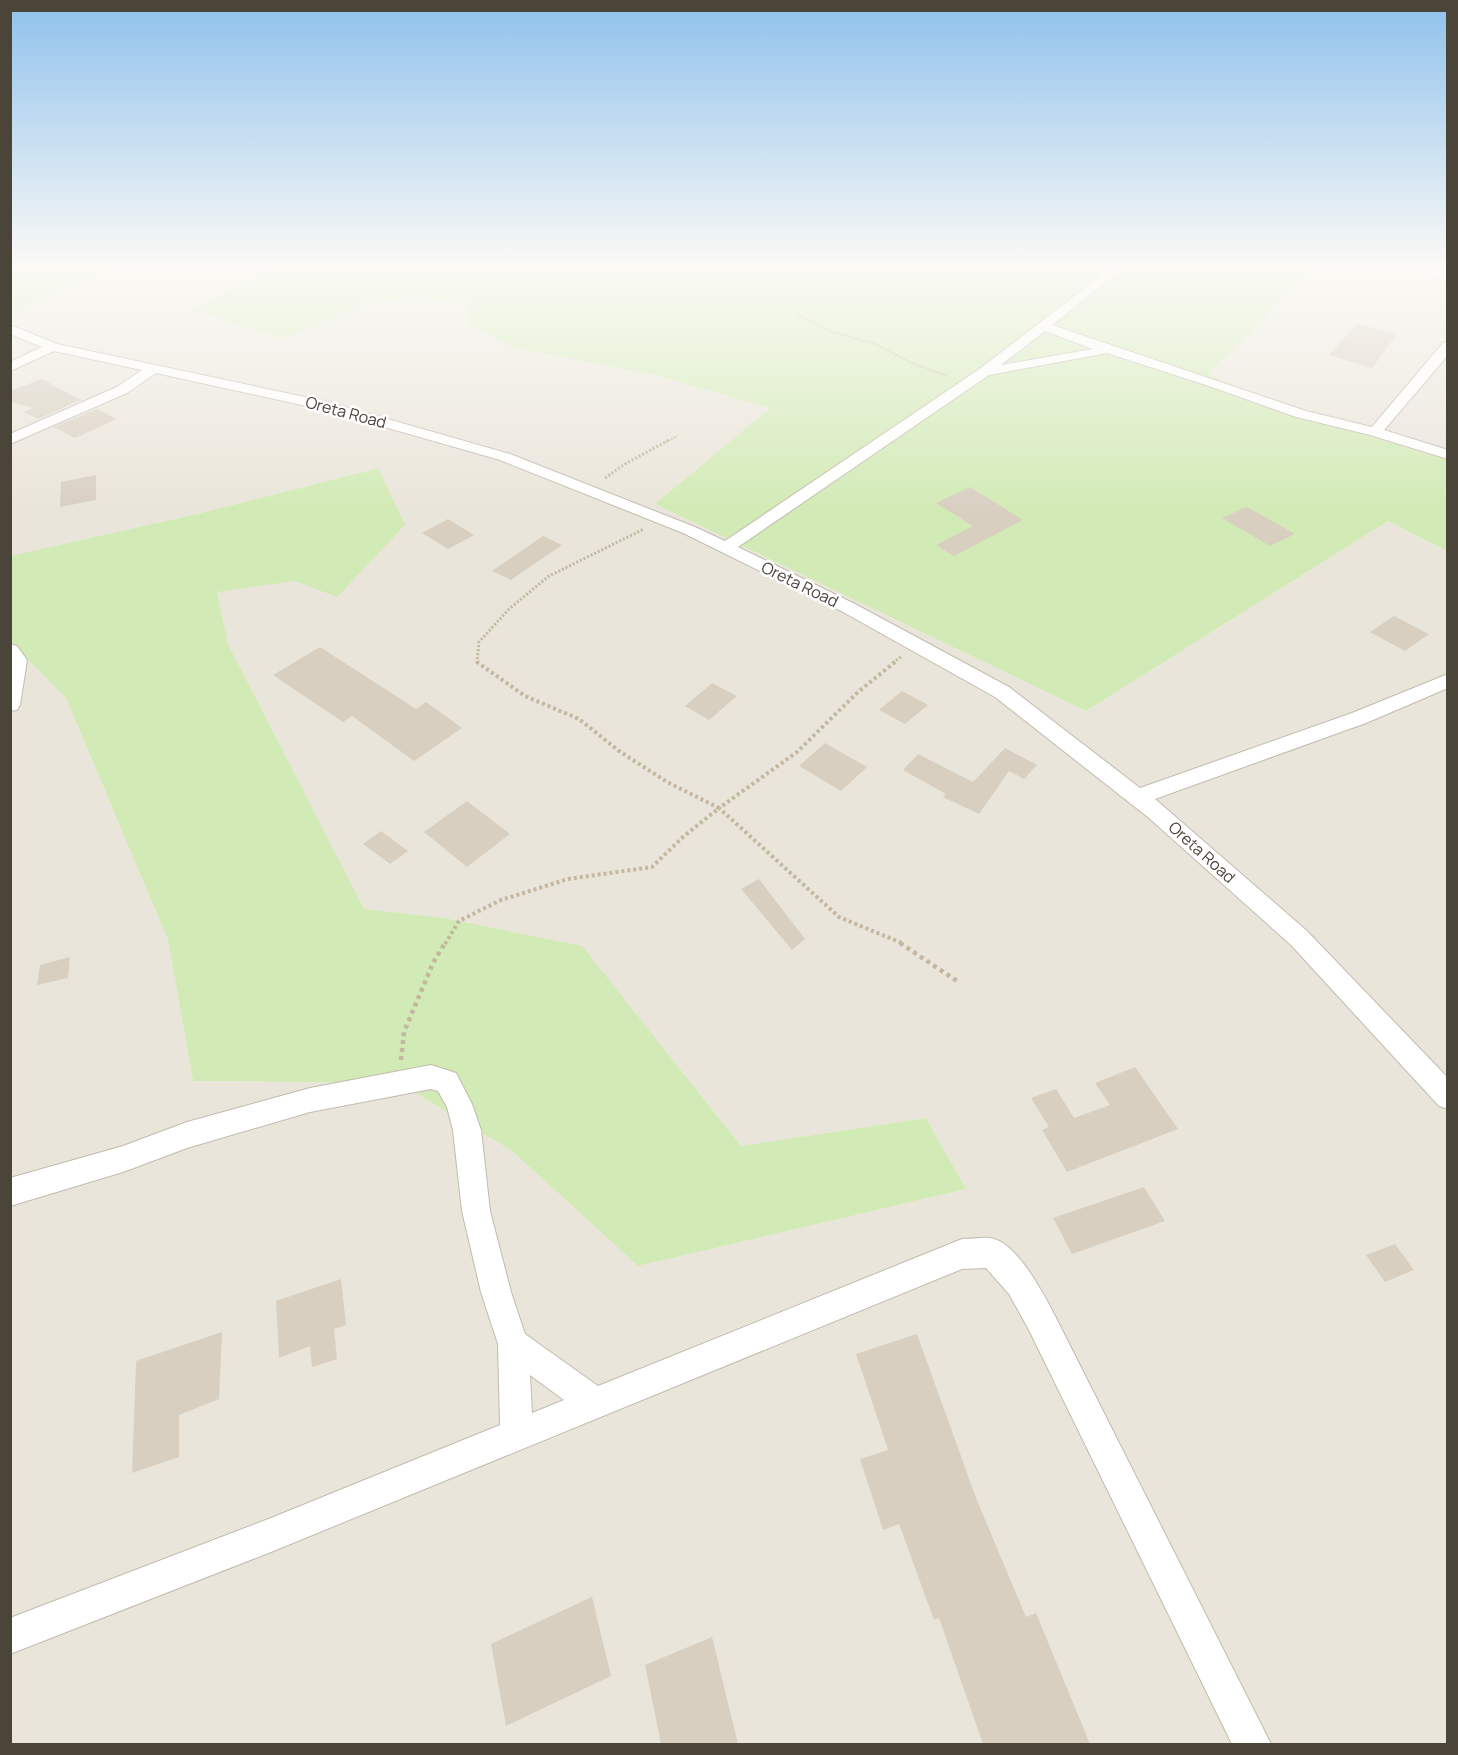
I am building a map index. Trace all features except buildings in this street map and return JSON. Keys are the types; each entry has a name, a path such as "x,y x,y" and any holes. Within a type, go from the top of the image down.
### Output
{"street":[{"path":"10,367 48,349"},
{"name":"Oreta Road","path":"61,349 328,406 505,457 664,520 849,608 1002,692 1138,797 1299,938 1448,1097"},
{"path":"726,548 968,384 1014,349"},
{"path":"986,371 1106,349 1214,383 1301,414 1375,432 1448,455"},
{"path":"1375,432 1446,349"},
{"path":"1004,357 1026,365"},
{"path":"10,440 122,390 153,369"},
{"path":"10,650 18,660 10,705"},
{"path":"1138,797 1359,718 1448,680"},
{"path":"10,1192 123,1159 187,1135 310,1100 431,1077 447,1081 459,1104 467,1130 476,1211 496,1292 513,1344 517,1435"},
{"path":"10,1636 271,1535 962,1254 992,1253 1009,1267 1020,1282 1251,1744"},
{"path":"513,1344 595,1403"}],"path":[{"path":"885,349 914,364 968,384"},
{"path":"588,490 625,464 677,436"},
{"path":"664,520 549,576 509,609 479,642 477,663 525,696 579,719 619,751 667,782 719,808 839,917 905,945 960,983"},
{"path":"399,1083 404,1032 433,963 459,921 501,900 568,879 652,867 683,837 719,808 797,752 858,692 916,645"}],"shaded area":[{"path":"10,349 520,349 655,375 771,408 655,504 1086,711 1388,521 1447,551 1447,1744 11,1744 11,642 66,698 168,940 193,1081 399,1083 512,1151 638,1266 966,1189 926,1118 741,1146 581,946 445,918 364,910 228,644 217,591 295,581 378,468 197,514 11,556"},
{"path":"1233,349 1447,349 1447,460 1298,414 1208,374"}],"green space":[{"path":"520,349 1233,349 1208,374 1298,414 1447,460 1447,551 1388,521 1086,711 655,504 770,408 655,375"},
{"path":"378,468 405,525 337,597 295,581 217,592 228,644 364,909 445,918 582,946 741,1146 926,1118 966,1189 638,1266 512,1151 399,1083 193,1081 168,940 66,698 11,642 10,556 197,514"}]}
